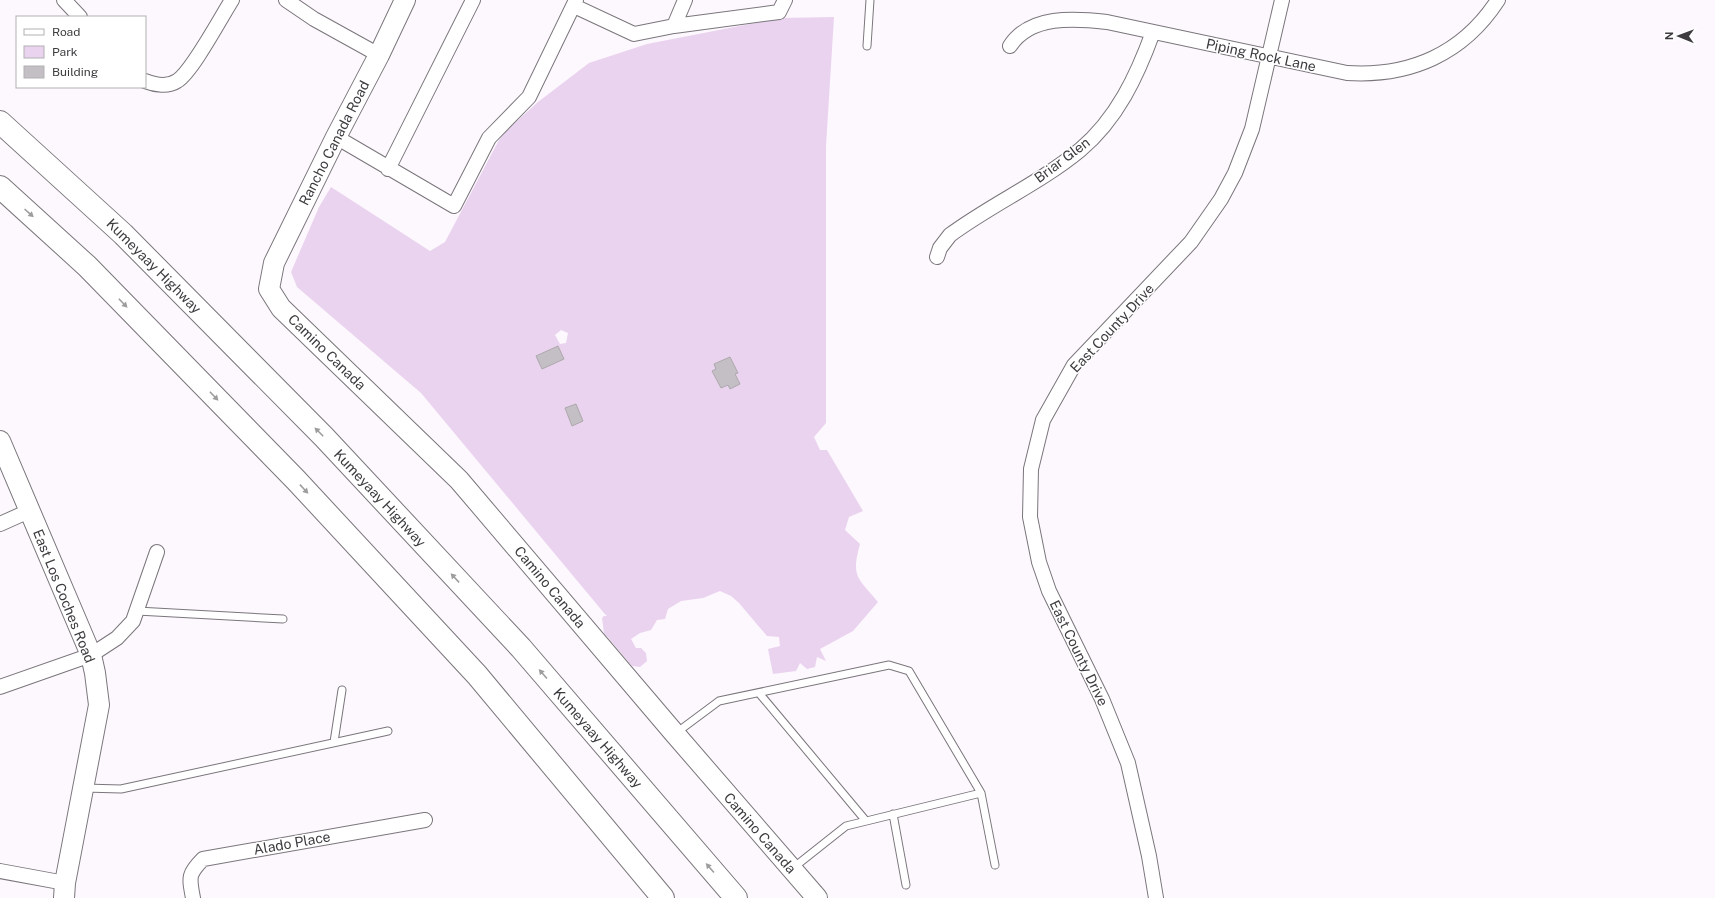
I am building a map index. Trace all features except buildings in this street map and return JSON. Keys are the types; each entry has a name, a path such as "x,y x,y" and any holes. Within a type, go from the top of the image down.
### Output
{"highway":[{"name":"Kumeyaay Highway","path":"0,122 123,234 324,437 521,648 736,898"},
{"path":"0,187 87,266 307,492 477,675 663,898"}],"street":[{"path":"64,0 79,16"},
{"path":"146,81 153,84 170,85 179,81 189,70 232,0"},
{"path":"286,0 314,19 379,55"},
{"name":"Rancho Canada Road","path":"269,289 274,263 336,137 379,55 405,0"},
{"path":"388,169 473,0"},
{"path":"674,26 686,0"},
{"path":"336,137 388,169 454,206 489,138 529,97 575,3 634,34 674,26 779,12 785,0"},
{"name":"East County Drive","path":"1156,898 1149,856 1128,763 1102,699 1049,591 1039,562 1030,517 1031,469 1043,420 1074,365 1191,242 1221,199 1235,173 1252,129 1282,0"},
{"name":"Piping Rock Lane","path":"1010,46 1020,33 1030,27 1042,23 1058,20 1092,20 1347,73 1381,74 1397,71 1429,60 1458,44 1482,21 1498,0"},
{"name":"Briar Glen","path":"937,257 940,248 950,235 1058,166 1089,142 1107,121 1128,92 1137,75 1153,32"},
{"name":"Camino Canada","path":"269,289 281,308 459,480 791,870 817,898"},
{"name":"East Los Coches Road","path":"0,440 91,655 95,673 99,705 65,891"},
{"path":"0,524 29,511"},
{"path":"0,687 91,655 117,638 133,621 157,552"},
{"name":"Alado Place","path":"193,898 190,883 192,870 203,859 426,820"},
{"path":"0,872 65,891"}],"lane":[{"path":"867,46 870,0"},
{"path":"137,611 283,619"},
{"path":"675,734 719,702 889,665 909,671 981,793 995,865"},
{"path":"334,742 342,690"},
{"path":"759,693 866,821"},
{"path":"84,788 122,789 388,731"},
{"path":"791,870 846,826 981,793"},
{"path":"893,814 906,885"}],"green space":[{"path":"834,17 826,146 826,423 814,437 820,450 827,450 863,511 849,517 845,530 860,544 857,555 856,570 865,587 878,602 853,631 820,649 826,661 817,657 815,667 807,669 800,663 796,671 773,674 768,649 780,646 779,637 767,636 739,603 731,596 720,591 703,598 681,601 668,609 665,619 657,620 651,630 640,633 631,639 636,648 641,648 646,653 647,661 640,667 632,666 604,633 602,618 607,616 421,393 297,287 291,272 319,207 331,187 430,251 445,242 499,140 508,129 538,102 589,63 647,44 781,18","holes":["561,330 568,333 566,343 560,344 555,335"]}]}
